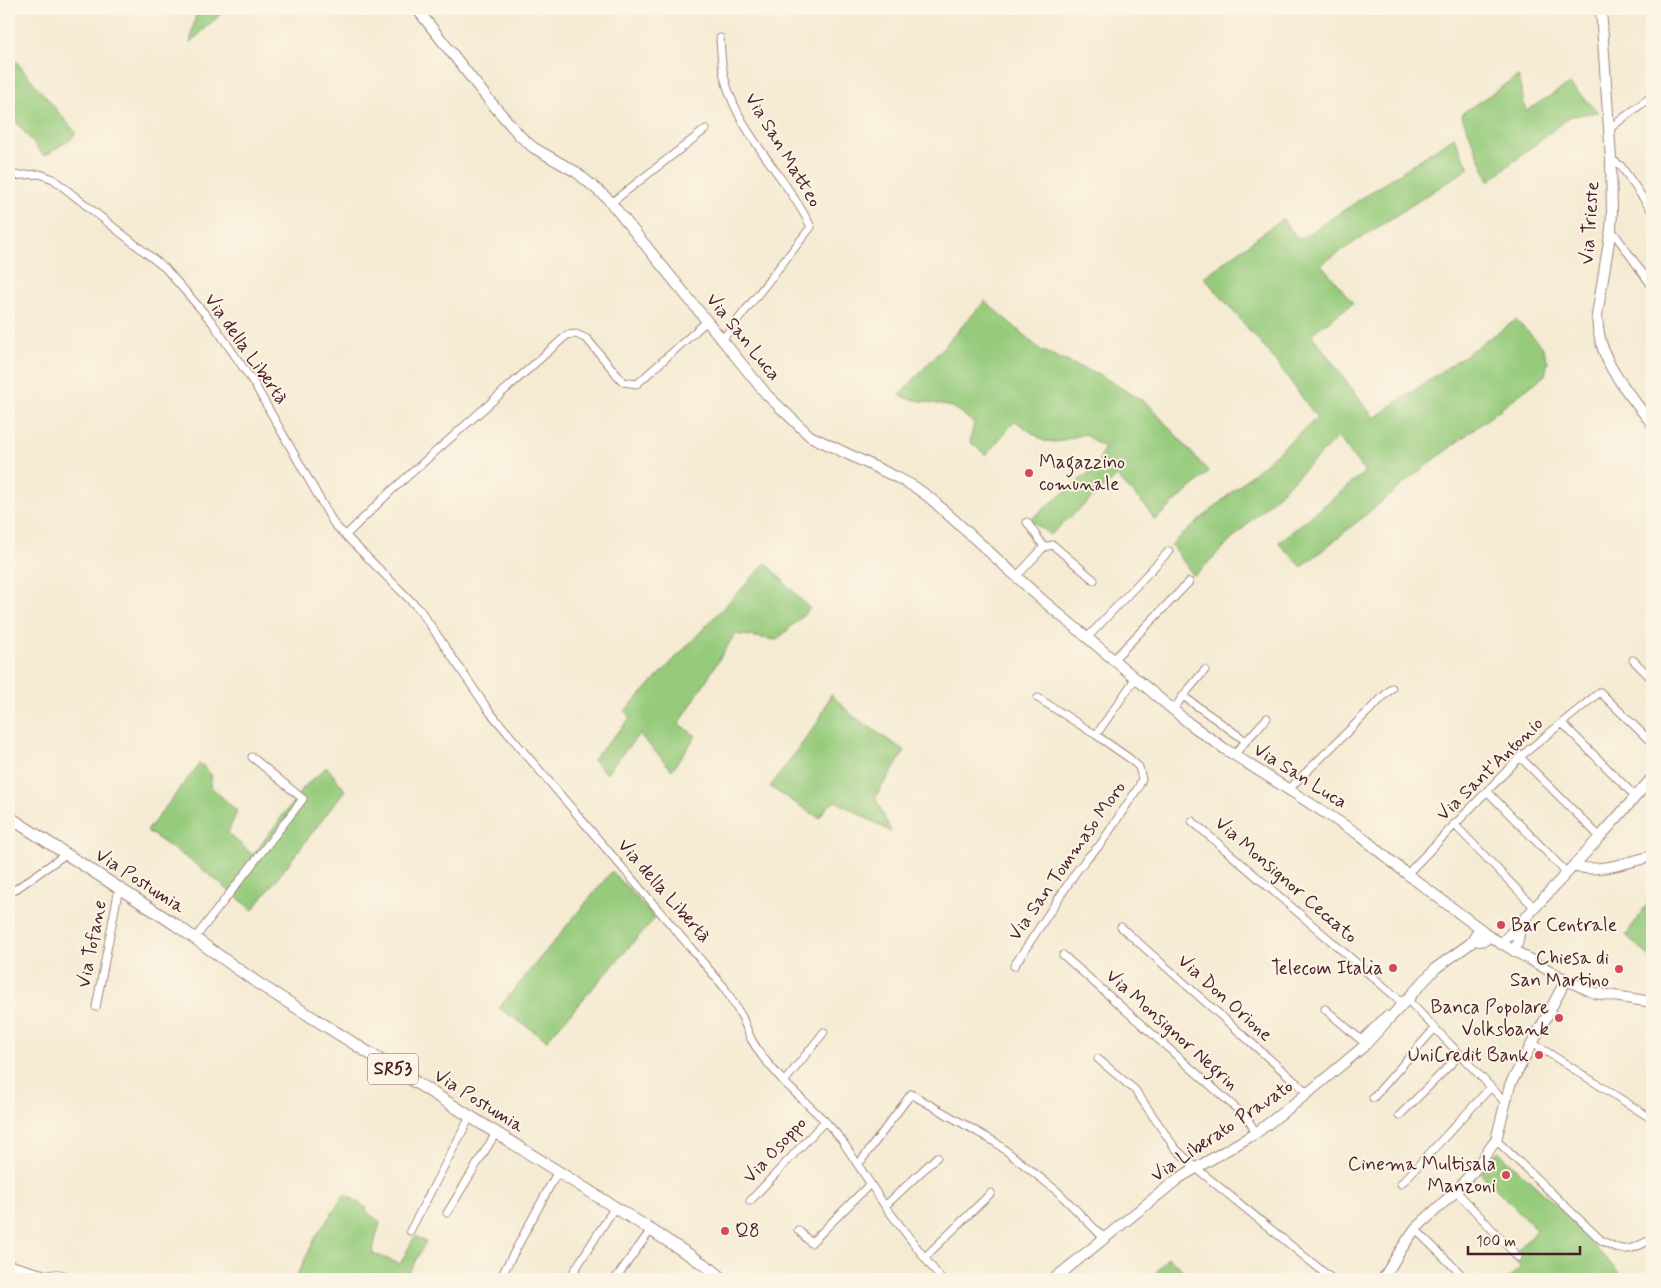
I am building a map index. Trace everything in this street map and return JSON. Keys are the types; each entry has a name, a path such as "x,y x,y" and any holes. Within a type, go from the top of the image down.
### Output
{"main road":[{"name":"SR53","path":"9,817 66,854"},
{"name":"Via Postumia","path":"66,854 194,938 259,984 615,1207 711,1269 723,1279"}],"street":[{"name":"Via San Luca","path":"417,9 488,99 521,137 534,148 576,172 611,203 767,395 810,436 915,487 963,527 1016,577 1172,710 1234,755 1358,834 1469,922 1479,938"},
{"name":"Via Trieste","path":"1601,9 1611,158 1611,229 1598,315 1599,340 1612,371 1652,424"},
{"name":"Via San Matteo","path":"720,38 725,83 739,114 811,227 722,340"},
{"path":"1609,129 1652,96"},
{"path":"611,203 706,129"},
{"path":"1611,158 1621,166 1652,211"},
{"name":"Via della Libertà","path":"9,176 40,174 53,179 165,268 212,322 255,385 334,524 420,610 489,711 724,986 761,1055 784,1082 825,1121 841,1140 885,1206 941,1279"},
{"path":"1611,229 1652,286"},
{"path":"346,535 392,491 567,335 576,334 587,339 623,382 637,384 707,321"},
{"path":"1027,522 1044,547"},
{"path":"1016,577 1044,547 1053,544 1094,580"},
{"path":"1087,638 1169,552"},
{"path":"1113,660 1189,582"},
{"path":"1633,660 1652,679"},
{"path":"1172,710 1205,670"},
{"path":"1096,735 1135,679"},
{"path":"1289,789 1392,688"},
{"name":"Via Sant'Antonio","path":"1407,874 1520,757 1600,692 1652,743"},
{"path":"1183,696 1246,741"},
{"name":"Via San Tommaso Moro","path":"1014,966 1076,872 1100,845 1142,779 1139,767 1128,758 1038,698"},
{"path":"1234,755 1267,718"},
{"path":"1562,723 1636,797"},
{"path":"194,938 303,799 252,757"},
{"path":"1520,757 1600,837"},
{"path":"1500,943 1575,865 1652,778"},
{"path":"1487,791 1567,873"},
{"name":"Via Monsignor Ceccato","path":"1192,820 1435,1028 1505,1102"},
{"path":"1454,824 1534,907"},
{"path":"9,894 66,854"},
{"path":"1575,865 1586,869 1601,868 1652,856"},
{"name":"Via Tofane","path":"96,1007 119,888"},
{"path":"1514,951 1522,921"},
{"name":"Via Don Orione","path":"1121,927 1308,1093"},
{"path":"1479,938 1500,943 1566,980 1594,993 1652,1002"},
{"name":"Via Liberato Pravato","path":"1054,1279 1179,1178 1256,1133 1308,1093 1363,1047 1404,1001 1440,965 1479,938"},
{"name":"Via Monsignor Negrin","path":"1063,955 1237,1109 1256,1133"},
{"path":"1383,1279 1415,1230 1456,1191 1477,1167 1496,1140 1510,1086 1566,980"},
{"path":"1325,1009 1361,1040 1404,1001"},
{"path":"1373,1098 1435,1028"},
{"path":"784,1082 824,1032"},
{"path":"1533,1043 1652,1119"},
{"path":"1399,1116 1460,1054"},
{"path":"1098,1059 1135,1090 1175,1148 1196,1168 1332,1279"},
{"path":"1401,1184 1491,1088"},
{"path":"858,1165 911,1094 995,1142 1058,1191 1104,1238"},
{"path":"410,1231 470,1116"},
{"name":"Via Osoppo","path":"750,1201 825,1121"},
{"path":"447,1213 496,1133"},
{"path":"1496,1140 1601,1240 1616,1248 1630,1250 1652,1239"},
{"path":"885,1206 937,1157"},
{"path":"502,1275 558,1172"},
{"path":"798,1230 812,1243 870,1184"},
{"path":"1456,1191 1518,1257"},
{"path":"925,1257 991,1193"},
{"path":"569,1279 615,1207"},
{"path":"615,1279 650,1230"},
{"path":"1415,1230 1466,1279"},
{"path":"9,1264 46,1277 62,1274 70,1279"}],"green space":[{"path":"197,9 226,9 190,43"},
{"path":"9,53 76,133 71,139 44,156 9,113"},
{"path":"1518,76 1526,111 1569,84 1599,112 1571,116 1489,181 1461,114"},
{"path":"1454,137 1469,168 1321,264 1353,303 1311,334 1374,418 1516,320 1542,346 1548,362 1545,375 1418,472 1302,567 1278,543 1365,472 1338,437 1194,576 1171,545 1317,418 1275,360 1204,277 1282,219 1299,240"},
{"path":"985,301 1041,350 1103,377 1148,404 1209,472 1155,520 1147,508 1117,476 1050,535 1030,520 1097,466 1104,448 1084,434 1056,442 1044,441 1015,421 986,455 970,442 974,423 953,407 906,398 900,395"},
{"path":"766,563 810,609 777,640 735,634 679,724 696,736 672,770 639,734 606,774 593,759 630,719 625,711"},
{"path":"831,694 853,716 905,751 875,797 891,832 836,801 829,805 819,818 770,787 818,722"},
{"path":"200,763 212,775 210,786 237,811 228,833 253,855 305,786 327,767 345,790 253,910 197,865 147,831"},
{"path":"612,871 655,918 547,1040 499,1008"},
{"path":"1652,897 1652,959 1626,935"},
{"path":"1498,1151 1570,1218 1572,1223 1625,1279 1508,1279 1521,1267 1512,1256 1537,1230 1480,1173"},
{"path":"345,1194 367,1208 366,1211 380,1222 372,1253 400,1264 415,1236 426,1242 405,1279 295,1279 317,1235"},
{"path":"1169,1258 1193,1279 1151,1279"}],"place":[{"name":"Magazzino comunale","path":"1029,473"},
{"name":"Bar Centrale","path":"1501,925"},
{"name":"Telecom Italia","path":"1393,968"},
{"name":"Chiesa di San Martino","path":"1619,969"},
{"name":"Banca Popolare Volksbank","path":"1559,1018"},
{"name":"UniCredit Bank","path":"1539,1055"},
{"name":"Cinema Multisala Manzoni","path":"1506,1175"},
{"name":"Q8","path":"725,1231"}]}
